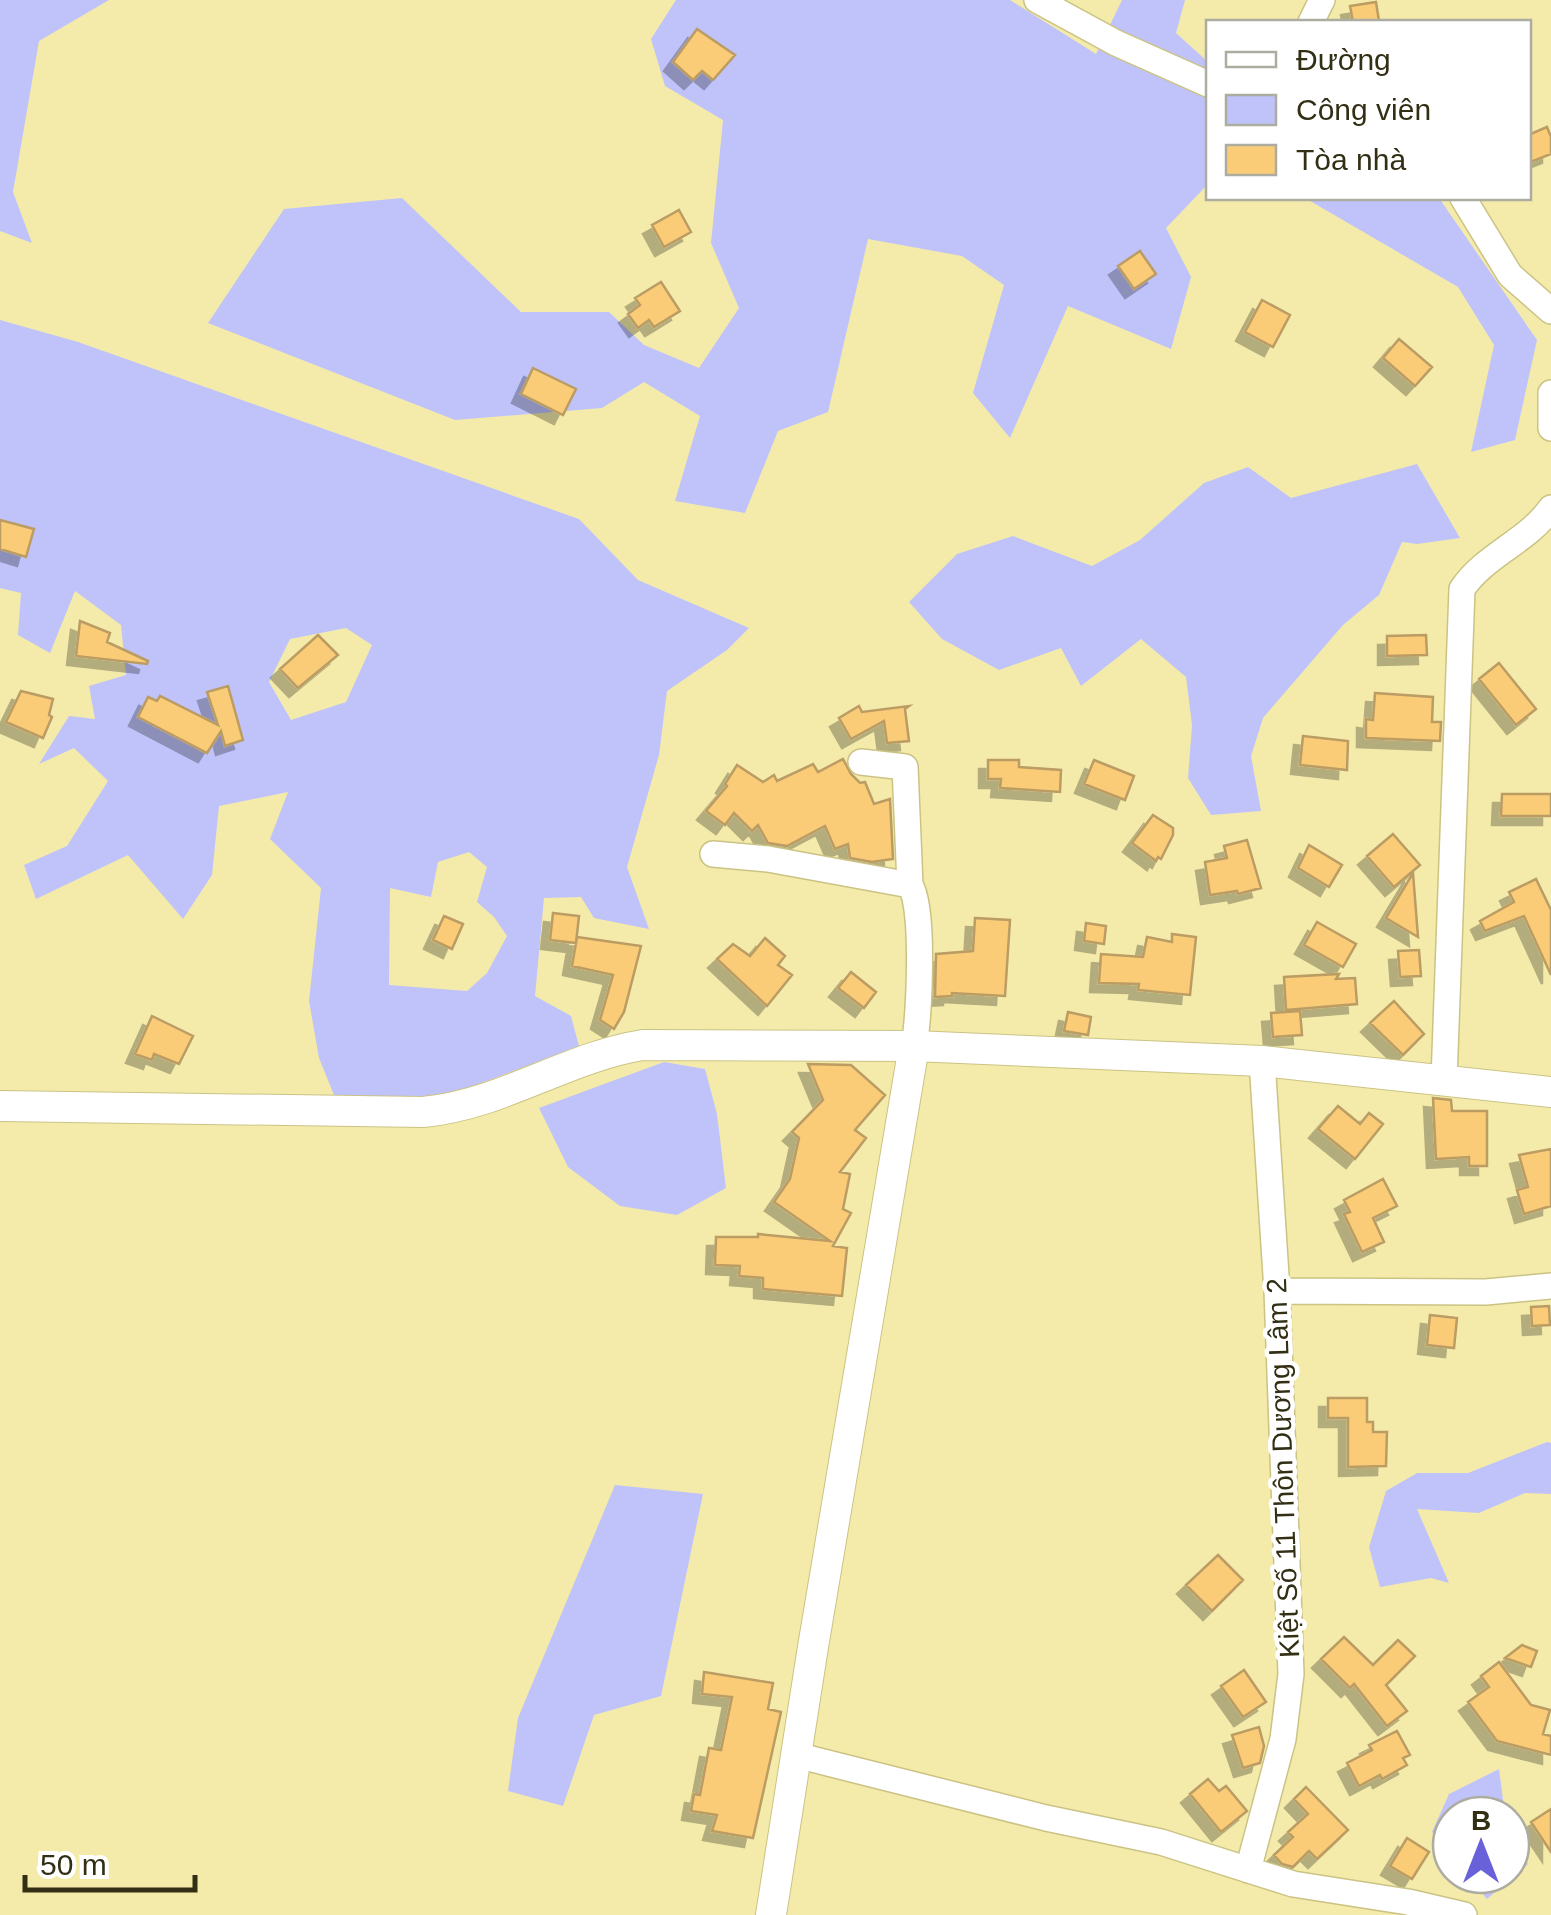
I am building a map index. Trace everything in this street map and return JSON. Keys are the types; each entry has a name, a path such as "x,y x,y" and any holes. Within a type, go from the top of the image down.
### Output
{"street":[{"path":"1037,0 1116,43 1206,83"},
{"path":"1463,200 1510,275 1551,311"},
{"path":"1551,393 1551,428"},
{"path":"1444,1080 1462,589 1488,560 1527,536 1551,508"},
{"path":"771,1915 919,1006 917,908 910,885 904,767 861,762"},
{"path":"712,854 768,859 910,885"},
{"path":"0,1106 423,1112 472,1104 616,1049 643,1045 914,1046 1262,1061 1551,1092"},
{"name":"Kiệt Số 11 Thôn Dương Lâm 2","path":"1248,1870 1283,1739 1291,1674 1277,1290 1262,1061"},
{"path":"1277,1290 1486,1292 1551,1286"},
{"path":"796,1754 1046,1818 1161,1842 1293,1884 1464,1915"}],"green space":[{"path":"0,0 109,0 39,41 13,192 32,243 0,231"},
{"path":"676,0 1010,0 1096,54 1122,0 1185,0 1176,33 1206,60 1206,186 1166,228 1191,277 1171,349 1068,306 1010,438 973,393 1004,285 962,256 868,239 828,412 778,431 745,513 675,501 700,416 644,382 602,408 455,420 208,323 284,209 402,198 521,312 609,312 644,345 699,368 739,308 711,243 723,120 665,86 651,39"},
{"path":"1308,200 1440,200 1537,340 1515,440 1471,452 1494,345 1458,287"},
{"path":"0,320 78,342 579,519 638,580 749,628 727,650 667,691 659,755 627,867 649,929 594,918 581,897 544,898 535,996 571,1016 579,1046 434,1101 334,1095 319,1058 309,1001 321,888 270,839 288,792 219,806 212,875 183,919 128,855 36,899 24,865 67,846 108,781 74,748 39,764 69,716 95,719 89,686 126,675 121,625 75,591 50,653 18,635 21,593 0,588","holes":["346,628 372,645 346,702 291,720 269,682 290,639","469,852 487,867 477,902 507,936 487,973 467,991 389,985 390,888 431,897 438,862"]},
{"path":"1417,464 1460,538 1417,544 1402,542 1379,595 1343,625 1263,718 1251,756 1261,811 1211,815 1188,778 1192,725 1186,677 1141,639 1081,686 1061,648 999,670 942,639 909,602 957,554 1013,536 1092,566 1140,540 1204,483 1248,467 1291,498"},
{"path":"664,1062 705,1069 717,1114 726,1188 677,1215 620,1206 568,1167 539,1108"},
{"path":"1551,1443 1551,1494 1525,1493 1479,1513 1417,1509 1449,1583 1431,1578 1380,1587 1369,1547 1386,1491 1417,1473 1468,1473"},
{"path":"615,1485 703,1494 661,1696 594,1715 563,1806 508,1791 518,1718"},
{"path":"1499,1769 1502,1795 1449,1794"}],"building":[{"path":"1376,2 1379,20 1353,20 1350,6"},
{"path":"697,29 735,55 713,80 702,71 693,80 673,62"},
{"path":"1547,127 1551,154 1531,162 1531,134"},
{"path":"679,210 691,232 664,247 652,225"},
{"path":"1140,251 1156,274 1134,289 1118,266"},
{"path":"661,282 680,311 654,327 649,320 638,328 628,314 640,305 635,298"},
{"path":"1262,300 1290,315 1273,347 1245,332"},
{"path":"1399,339 1432,367 1415,386 1383,358"},
{"path":"533,368 576,389 563,415 521,394"},
{"path":"0,520 34,529 26,557 0,549"},
{"path":"80,621 110,633 107,642 148,661 147,664 76,656"},
{"path":"318,635 338,655 298,688 280,669"},
{"path":"1426,635 1427,655 1387,656 1387,636"},
{"path":"1499,663 1536,709 1516,725 1479,679"},
{"path":"228,686 243,740 225,746 221,731 207,753 138,717 148,697 157,701 160,696 218,725 207,692"},
{"path":"21,691 53,699 49,715 52,717 43,738 6,722"},
{"path":"1375,693 1433,697 1432,722 1441,722 1440,741 1366,738 1366,719 1373,720"},
{"path":"859,706 862,712 909,706 905,709 909,741 887,743 884,721 851,739 839,718"},
{"path":"1303,736 1348,741 1347,770 1300,765"},
{"path":"843,759 851,774 860,783 865,782 874,804 890,799 893,859 872,862 850,858 848,844 835,849 825,826 787,846 768,843 758,825 752,831 734,813 725,825 706,811 727,786 737,765 763,782 774,775 777,781 813,764 818,772"},
{"path":"988,760 1019,760 1019,767 1061,770 1060,792 1000,788 1001,779 988,779"},
{"path":"1094,760 1134,776 1125,800 1084,784"},
{"path":"1502,794 1551,794 1551,816 1501,816"},
{"path":"1153,815 1173,828 1161,859 1156,861 1132,843"},
{"path":"1393,834 1420,865 1394,887 1367,856"},
{"path":"1247,840 1261,888 1210,895 1205,862 1227,858 1224,846"},
{"path":"1309,845 1342,865 1329,887 1298,868"},
{"path":"1413,873 1418,937 1386,918"},
{"path":"1536,879 1551,910 1551,975 1524,916 1485,931 1480,921 1514,902 1509,892"},
{"path":"553,913 579,916 576,943 550,940"},
{"path":"444,916 463,924 452,949 433,940"},
{"path":"975,918 1010,920 1005,996 952,993 935,997 936,954 973,951"},
{"path":"1317,922 1356,944 1343,967 1304,945"},
{"path":"1086,923 1106,926 1104,944 1084,941"},
{"path":"1172,934 1196,937 1190,995 1138,990 1139,984 1099,983 1101,954 1143,957 1147,937 1172,942"},
{"path":"577,937 641,946 624,1012 614,1029 600,1020 613,975 572,966"},
{"path":"765,938 785,956 778,965 792,975 767,1006 717,959 733,944 750,956"},
{"path":"1419,950 1421,976 1400,977 1398,951"},
{"path":"851,972 876,992 864,1008 838,988"},
{"path":"1339,974 1336,979 1355,978 1357,1004 1286,1010 1284,977"},
{"path":"1394,1001 1424,1034 1403,1055 1370,1023"},
{"path":"1300,1011 1302,1035 1273,1037 1271,1013"},
{"path":"1068,1012 1091,1017 1088,1035 1064,1031"},
{"path":"152,1016 193,1036 179,1064 154,1054 152,1060 135,1054"},
{"path":"808,1064 851,1065 885,1095 855,1130 866,1138 840,1172 850,1174 843,1209 851,1213 833,1246 847,1248 842,1296 763,1289 763,1278 739,1276 740,1266 715,1265 716,1237 758,1234 830,1241 774,1202 790,1179 799,1138 792,1132 823,1100"},
{"path":"1433,1098 1451,1100 1452,1111 1487,1111 1487,1166 1469,1166 1469,1157 1436,1159"},
{"path":"1338,1106 1360,1124 1369,1113 1383,1124 1355,1159 1318,1129"},
{"path":"1551,1149 1551,1206 1524,1214 1517,1190 1528,1187 1519,1155"},
{"path":"1383,1179 1397,1206 1373,1218 1384,1242 1362,1252 1344,1214 1350,1212 1344,1200"},
{"path":"1549,1306 1550,1325 1532,1326 1531,1307"},
{"path":"1430,1315 1457,1318 1454,1348 1427,1345"},
{"path":"1328,1398 1367,1398 1367,1422 1373,1422 1373,1432 1387,1432 1386,1466 1348,1467 1348,1418 1328,1418"},
{"path":"1218,1555 1243,1580 1212,1611 1186,1585"},
{"path":"1344,1637 1373,1665 1398,1640 1415,1656 1386,1685 1407,1711 1387,1726 1354,1684 1350,1688 1321,1659"},
{"path":"1522,1645 1537,1651 1531,1667 1505,1658"},
{"path":"1499,1662 1531,1705 1550,1710 1543,1734 1551,1736 1551,1755 1497,1741 1468,1702 1489,1687 1481,1676"},
{"path":"1244,1670 1266,1702 1243,1717 1221,1686"},
{"path":"704,1672 773,1683 768,1709 781,1712 753,1838 712,1831 717,1815 691,1811 694,1794 700,1795 709,1748 721,1750 732,1697 702,1694"},
{"path":"1259,1727 1264,1746 1260,1763 1243,1768 1232,1735"},
{"path":"1397,1731 1410,1755 1403,1758 1407,1765 1359,1786 1347,1763 1372,1750 1369,1745"},
{"path":"1208,1779 1219,1791 1226,1786 1247,1811 1221,1832 1190,1794"},
{"path":"1306,1787 1348,1830 1317,1859 1309,1851 1293,1867 1282,1864 1274,1855 1293,1837 1288,1832 1308,1814 1294,1799"},
{"path":"1551,1809 1551,1852 1531,1822"},
{"path":"1407,1838 1429,1852 1412,1879 1390,1866"}]}
